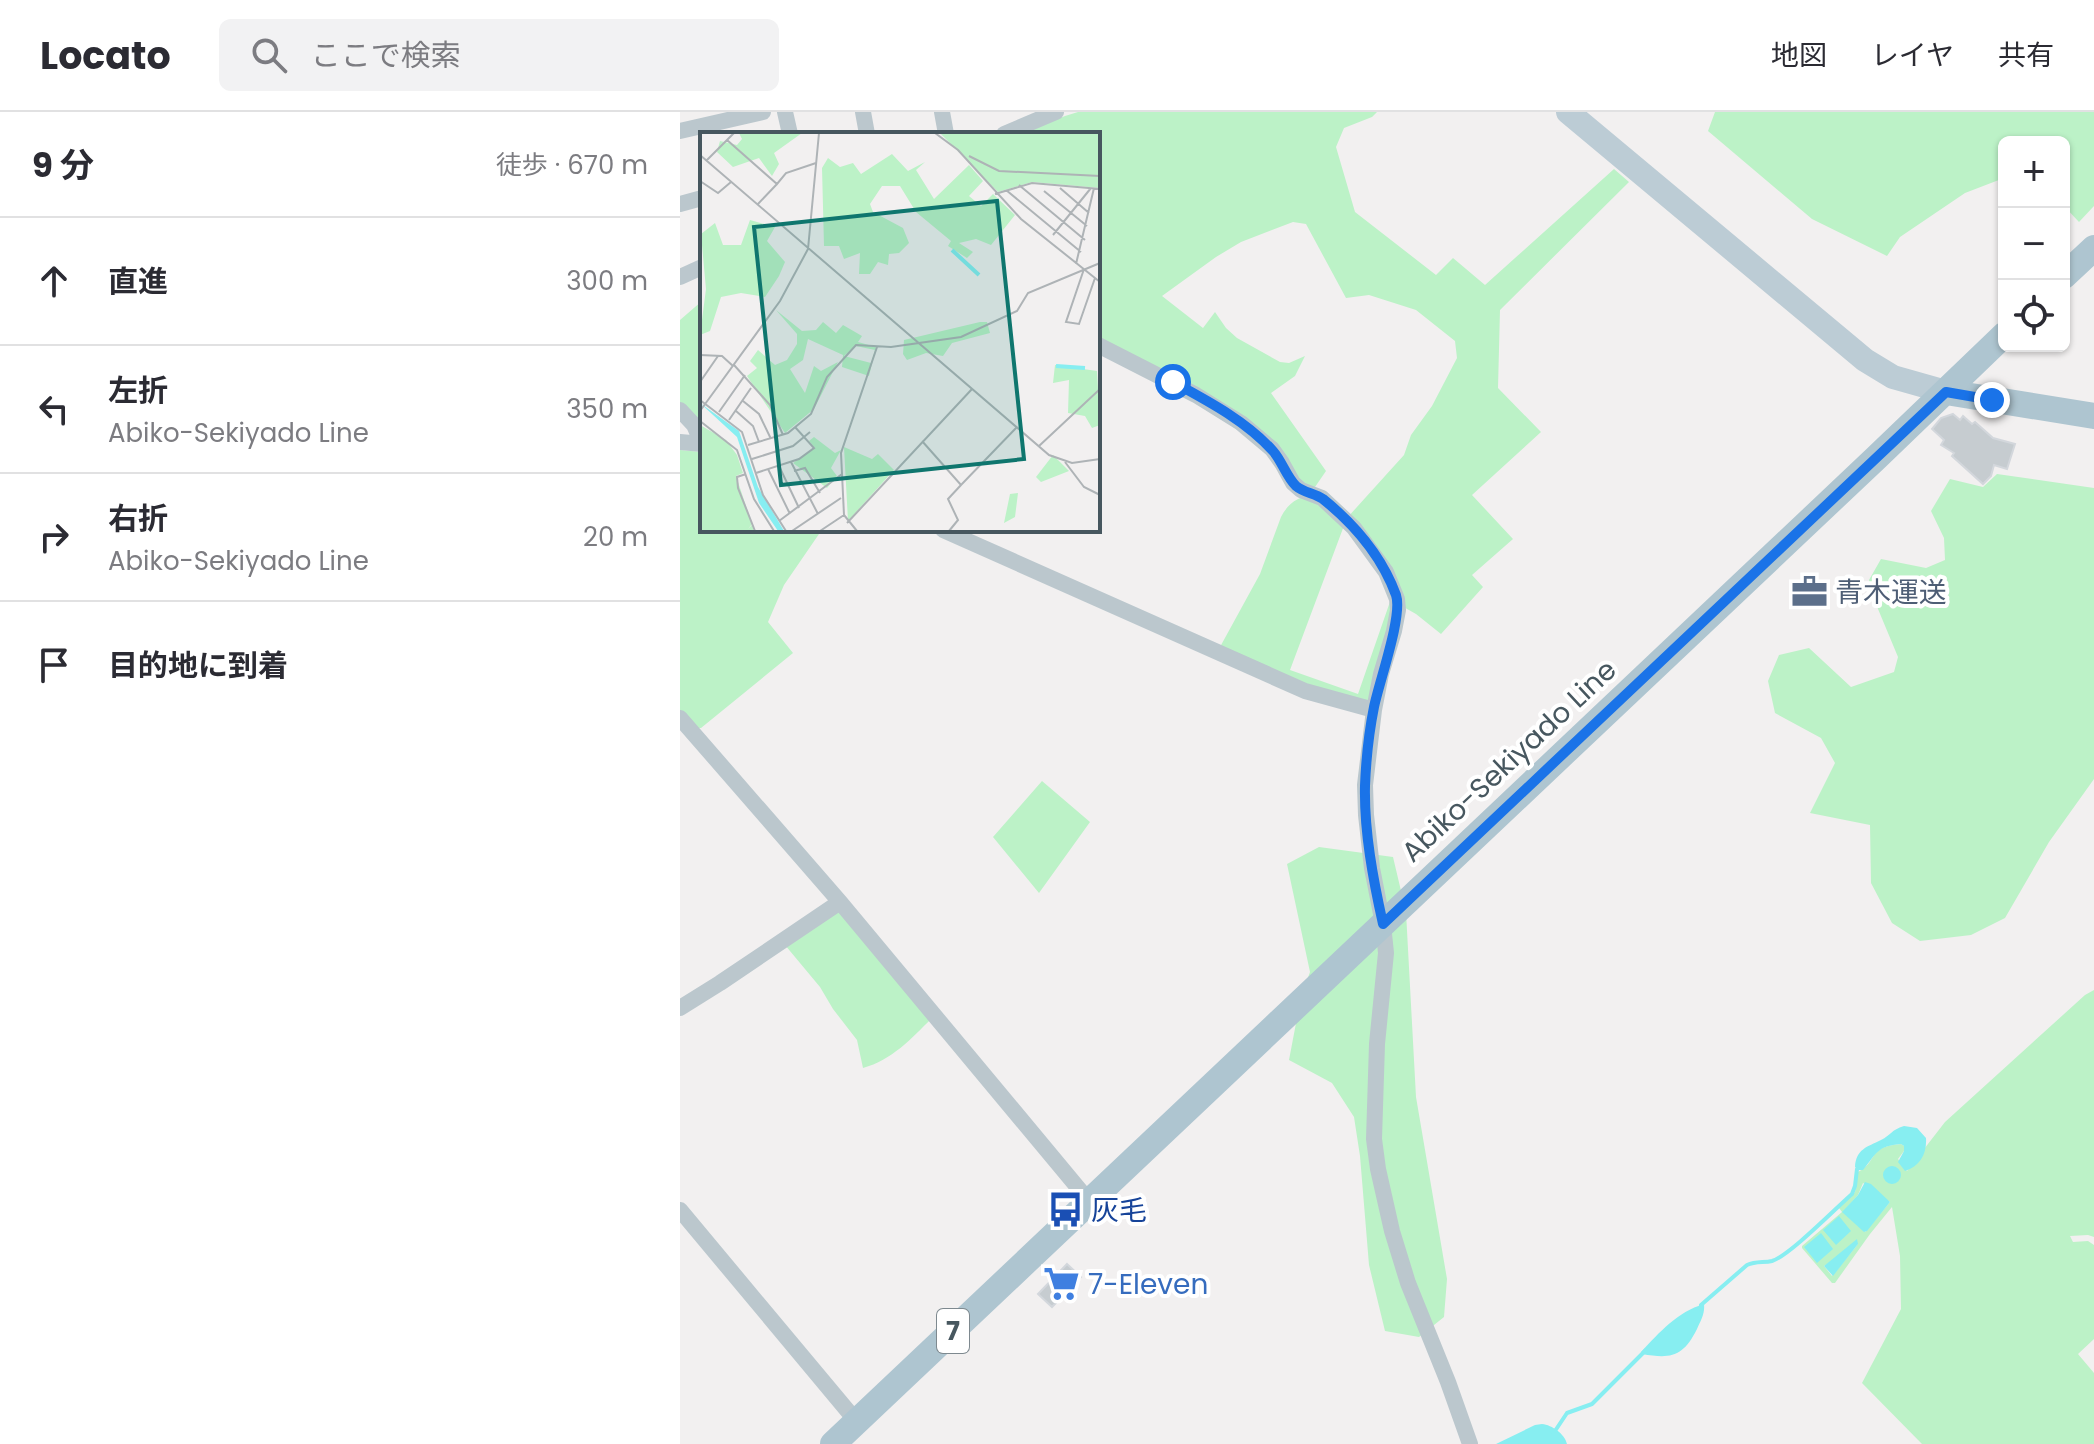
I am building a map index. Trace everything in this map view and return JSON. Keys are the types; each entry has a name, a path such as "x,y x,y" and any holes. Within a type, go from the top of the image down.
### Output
{"main road":[{"path":"2070,270 2094,248"},
{"name":"Abiko-Sekiyado Line","path":"833,1444 1998,341"},
{"path":"1946,392 2094,416"}],"street":[{"path":"680,131 763,112"},
{"path":"785,112 790,132"},
{"path":"863,112 867,132"},
{"path":"942,112 946,132"},
{"path":"1009,132 1056,112"},
{"path":"1568,112 1865,360 1893,377 1946,392"},
{"path":"680,204 700,199"},
{"path":"680,277 700,268"},
{"path":"1100,346 1196,395 1241,423 1272,449 1293,483 1301,490 1322,498 1354,528 1386,572 1397,599 1394,631 1374,710 1365,785 1372,868 1386,953 1377,1044 1374,1139 1392,1231 1408,1283 1470,1444"},
{"path":"680,410 694,425 700,439"},
{"path":"680,442 700,444"},
{"path":"947,532 1305,691 1374,710"},
{"path":"680,718 840,902 1089,1201"},
{"path":"680,1008 840,902"},
{"path":"680,1210 857,1422"}],"green space":[{"path":"1078,112 1377,112 1344,128 1336,147 1355,212 1436,275 1453,258 1485,285 1614,169 1629,182 1500,310 1498,388 1541,432 1472,495 1513,539 1472,575 1483,587 1441,634 1400,605 1347,518 1404,455 1411,435 1432,406 1457,358 1455,341 1416,310 1369,295 1346,298 1306,224 1293,222 1241,242 1162,296 1203,328 1215,312 1237,338 1280,362 1289,363 1305,356 1295,376 1271,393 1326,471 1315,487 1302,486 1281,457 1100,343 1100,132 1027,132"},
{"path":"1715,112 2094,112 2094,206 2079,222 2070,212 2070,136 1998,136 1998,180 1965,193 1900,237 1887,256 1812,219 1708,131"},
{"path":"700,303 698,421 680,402 680,320"},
{"path":"680,450 700,452 700,532 820,532 784,585 768,622 793,653 701,728 680,713"},
{"path":"1997,474 2094,488 2094,779 2049,842 2005,918 1971,935 1920,941 1892,923 1871,883 1870,825 1810,813 1835,763 1821,738 1775,713 1768,681 1779,655 1809,648 1851,687 1894,672 1898,657 1869,580 1881,559 1926,568 1945,560 1944,538 1931,511 1950,479 1983,487"},
{"path":"1306,496 1345,523 1290,670 1358,694 1392,596 1394,602 1371,705 1309,688 1220,647 1260,574 1283,513 1294,501"},
{"path":"1042,781 1090,822 1039,893 993,837"},
{"path":"1319,847 1393,857 1406,912 1416,1097 1447,1279 1444,1317 1419,1337 1385,1331 1369,1265 1354,1117 1332,1083 1289,1060 1301,997 1310,972 1287,864"},
{"path":"837,908 932,1018 892,1054 863,1068 857,1040 820,987 785,945"},
{"path":"2094,990 2094,1237 2070,1236 2073,1242 2088,1241 2094,1245 2094,1339 2078,1354 2094,1373 2094,1444 1922,1444 1862,1383 1901,1309 1900,1256 1892,1207 1835,1283 1802,1246 1842,1212 1839,1208 1855,1192 1858,1172 1878,1151 1890,1146 1904,1146 1898,1159 1907,1171 1945,1122","holes":["1863,1183 1890,1202 1865,1232 1843,1212 1858,1195","1858,1244 1832,1276 1824,1266"]}],"water":[{"path":"1904,1126 1917,1128 1926,1138 1924,1154 1915,1166 1905,1171 1898,1162 1904,1151 1901,1144 1882,1149 1863,1170 1855,1167 1863,1149"},
{"path":"1892,1166 1901,1175 1892,1184 1883,1175"},
{"path":"1865,1182 1890,1202 1864,1232 1842,1212"},
{"path":"1839,1216 1851,1231 1836,1245 1823,1230"},
{"path":"1821,1233 1833,1249 1817,1263 1804,1247"},
{"path":"1857,1239 1858,1244 1833,1276 1824,1266"},
{"path":"1704,1304 1697,1329 1681,1351 1668,1356 1642,1354 1670,1324 1685,1312"},
{"path":"1542,1424 1558,1431 1567,1444 1496,1444 1535,1425"}],"building":[{"path":"1953,414 1960,420 1963,416 1972,424 1975,422 1993,438 2015,444 2007,469 1994,465 1991,476 1983,484 1952,456 1954,453 1941,445 1944,440 1932,429 1941,418"},
{"path":"1067,1264 1081,1277 1052,1307 1038,1294"}],"waterway":[{"path":"1701,1305 1747,1265 1772,1261 1801,1241 1852,1194 1857,1169"},
{"path":"1552,1432 1567,1413 1592,1404 1646,1350"}],"place":[{"name":"青木運送","path":"1809,592"},
{"name":"灰毛","path":"1065,1210"},
{"name":"7-Eleven","path":"1062,1284"}],"route":[{"path":"1173,382 1241,423 1272,449 1293,483 1301,490 1322,498 1354,528 1386,572 1397,599 1394,631 1374,710 1365,785 1372,868 1383,924 1946,392 1992,400"}]}
